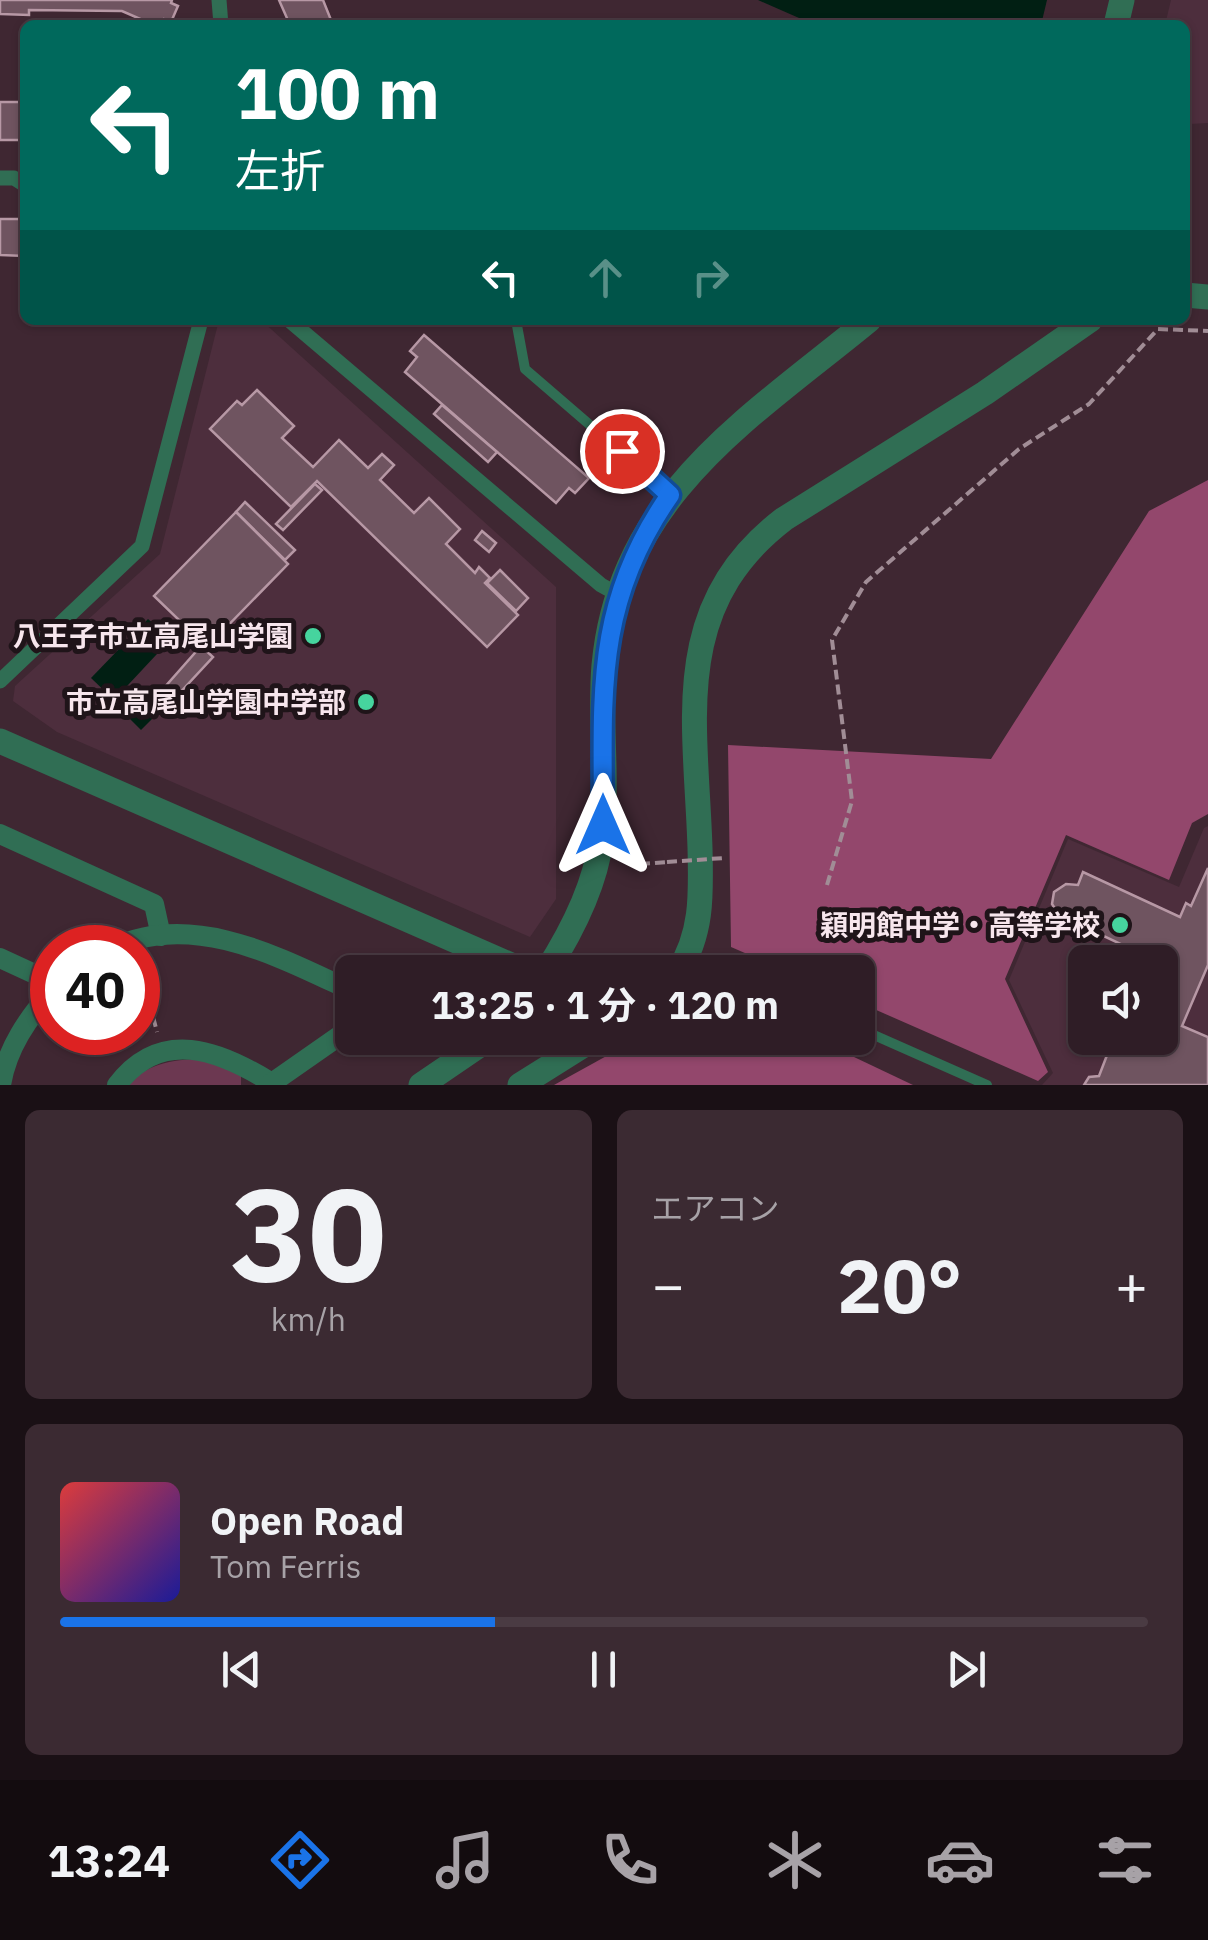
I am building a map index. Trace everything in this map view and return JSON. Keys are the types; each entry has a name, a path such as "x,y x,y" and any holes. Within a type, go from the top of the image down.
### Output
{"street":[{"path":"0,681 142,546 200,325"},
{"path":"295,325 600,585 619,595"},
{"path":"556,955 570,933 598,856 603,825 604,667 619,595 638,547 670,495 720,442 863,325"},
{"path":"693,955 701,894 696,675 704,626 726,580 758,540 784,519 985,394 1083,325"},
{"path":"0,741 488,955"},
{"path":"0,834 154,904 161,936 201,936 236,942 335,983"},
{"path":"0,958 30,972"},
{"path":"0,1085 11,1049 30,1016"},
{"path":"116,1085 145,1058 162,1052 206,1051 246,1067 270,1084 335,1039"},
{"path":"421,1085 465,1055"},
{"path":"520,1085 567,1055"}],"lane":[{"path":"517,325 525,368 670,495"},
{"path":"875,1036 987,1085"}],"path":[{"path":"827,884 852,801 832,640 866,582 1018,449 1089,404 1158,329 1208,330"},
{"path":"640,864 724,858"},
{"path":"160,1044 162,1052"}],"shaded area":[{"path":"758,0 1047,0 1042,20 804,20"},
{"path":"1171,0 1208,0 1208,123 1190,124 1190,20 1166,20"},
{"name":"八王子市立高尾山学園","path":"218,325 267,325 556,587 556,899 530,937 57,732 13,701 15,686 160,554"},
{"path":"1208,480 1208,814 1192,823 1169,880 1066,835 1005,979 1048,1072 1038,1081 875,1009 875,955 750,955 731,947 728,745 991,759 1149,511"},
{"path":"148,619 171,639 114,700 91,678"},
{"path":"151,691 166,705 141,730 127,716"},
{"name":"穎明館中学・高等学校","path":"1208,826 1208,1085 1042,1085 1053,1073 1009,980 1068,839 1179,887"},
{"path":"608,1055 850,1055 913,1085 554,1085"},
{"path":"206,1058 241,1073 241,1085 129,1085 154,1066"}],"building":[{"path":"0,0 172,0 178,6 172,20 143,20 122,11 29,10 29,15 0,14"},
{"path":"279,0 323,0 331,20 288,20"},
{"path":"0,102 20,102 20,140 0,140"},
{"path":"0,219 20,219 20,256 0,255"},
{"path":"424,335 589,478 575,493 569,488 556,503 405,372 417,357 410,351"},
{"path":"257,390 294,426 282,438 313,467 339,440 368,468 382,454 394,465 380,480 414,513 429,498 460,529 446,544 475,573 479,567 490,578 485,583 518,615 487,647 317,481 291,507 210,429 237,401 242,405"},
{"path":"442,405 497,452 488,462 434,414"},
{"path":"315,484 322,490 283,530 276,524"},
{"path":"245,502 295,550 285,560 236,512"},
{"path":"236,512 288,564 207,647 154,596"},
{"path":"482,531 496,543 489,552 475,540"},
{"path":"500,570 528,598 516,611 487,583"},
{"path":"201,646 213,657 175,698 164,688"},
{"path":"1208,868 1208,965 1182,1026 1208,1037 1208,1085 1084,1085 1089,1077 1099,1076 1107,1055 1178,1055 1178,945 1123,945 1059,915 1052,904 1054,892 1066,884 1078,885 1083,872 1180,917 1186,903 1191,906"}],"place":[{"name":"八王子市立高尾山学園","path":"313,636"},
{"name":"市立高尾山学園中学部","path":"366,702"},
{"name":"穎明館中学・高等学校","path":"1120,925"}],"route":[{"path":"603,825 606,648 625,578 638,547 670,495 622,451"}]}
